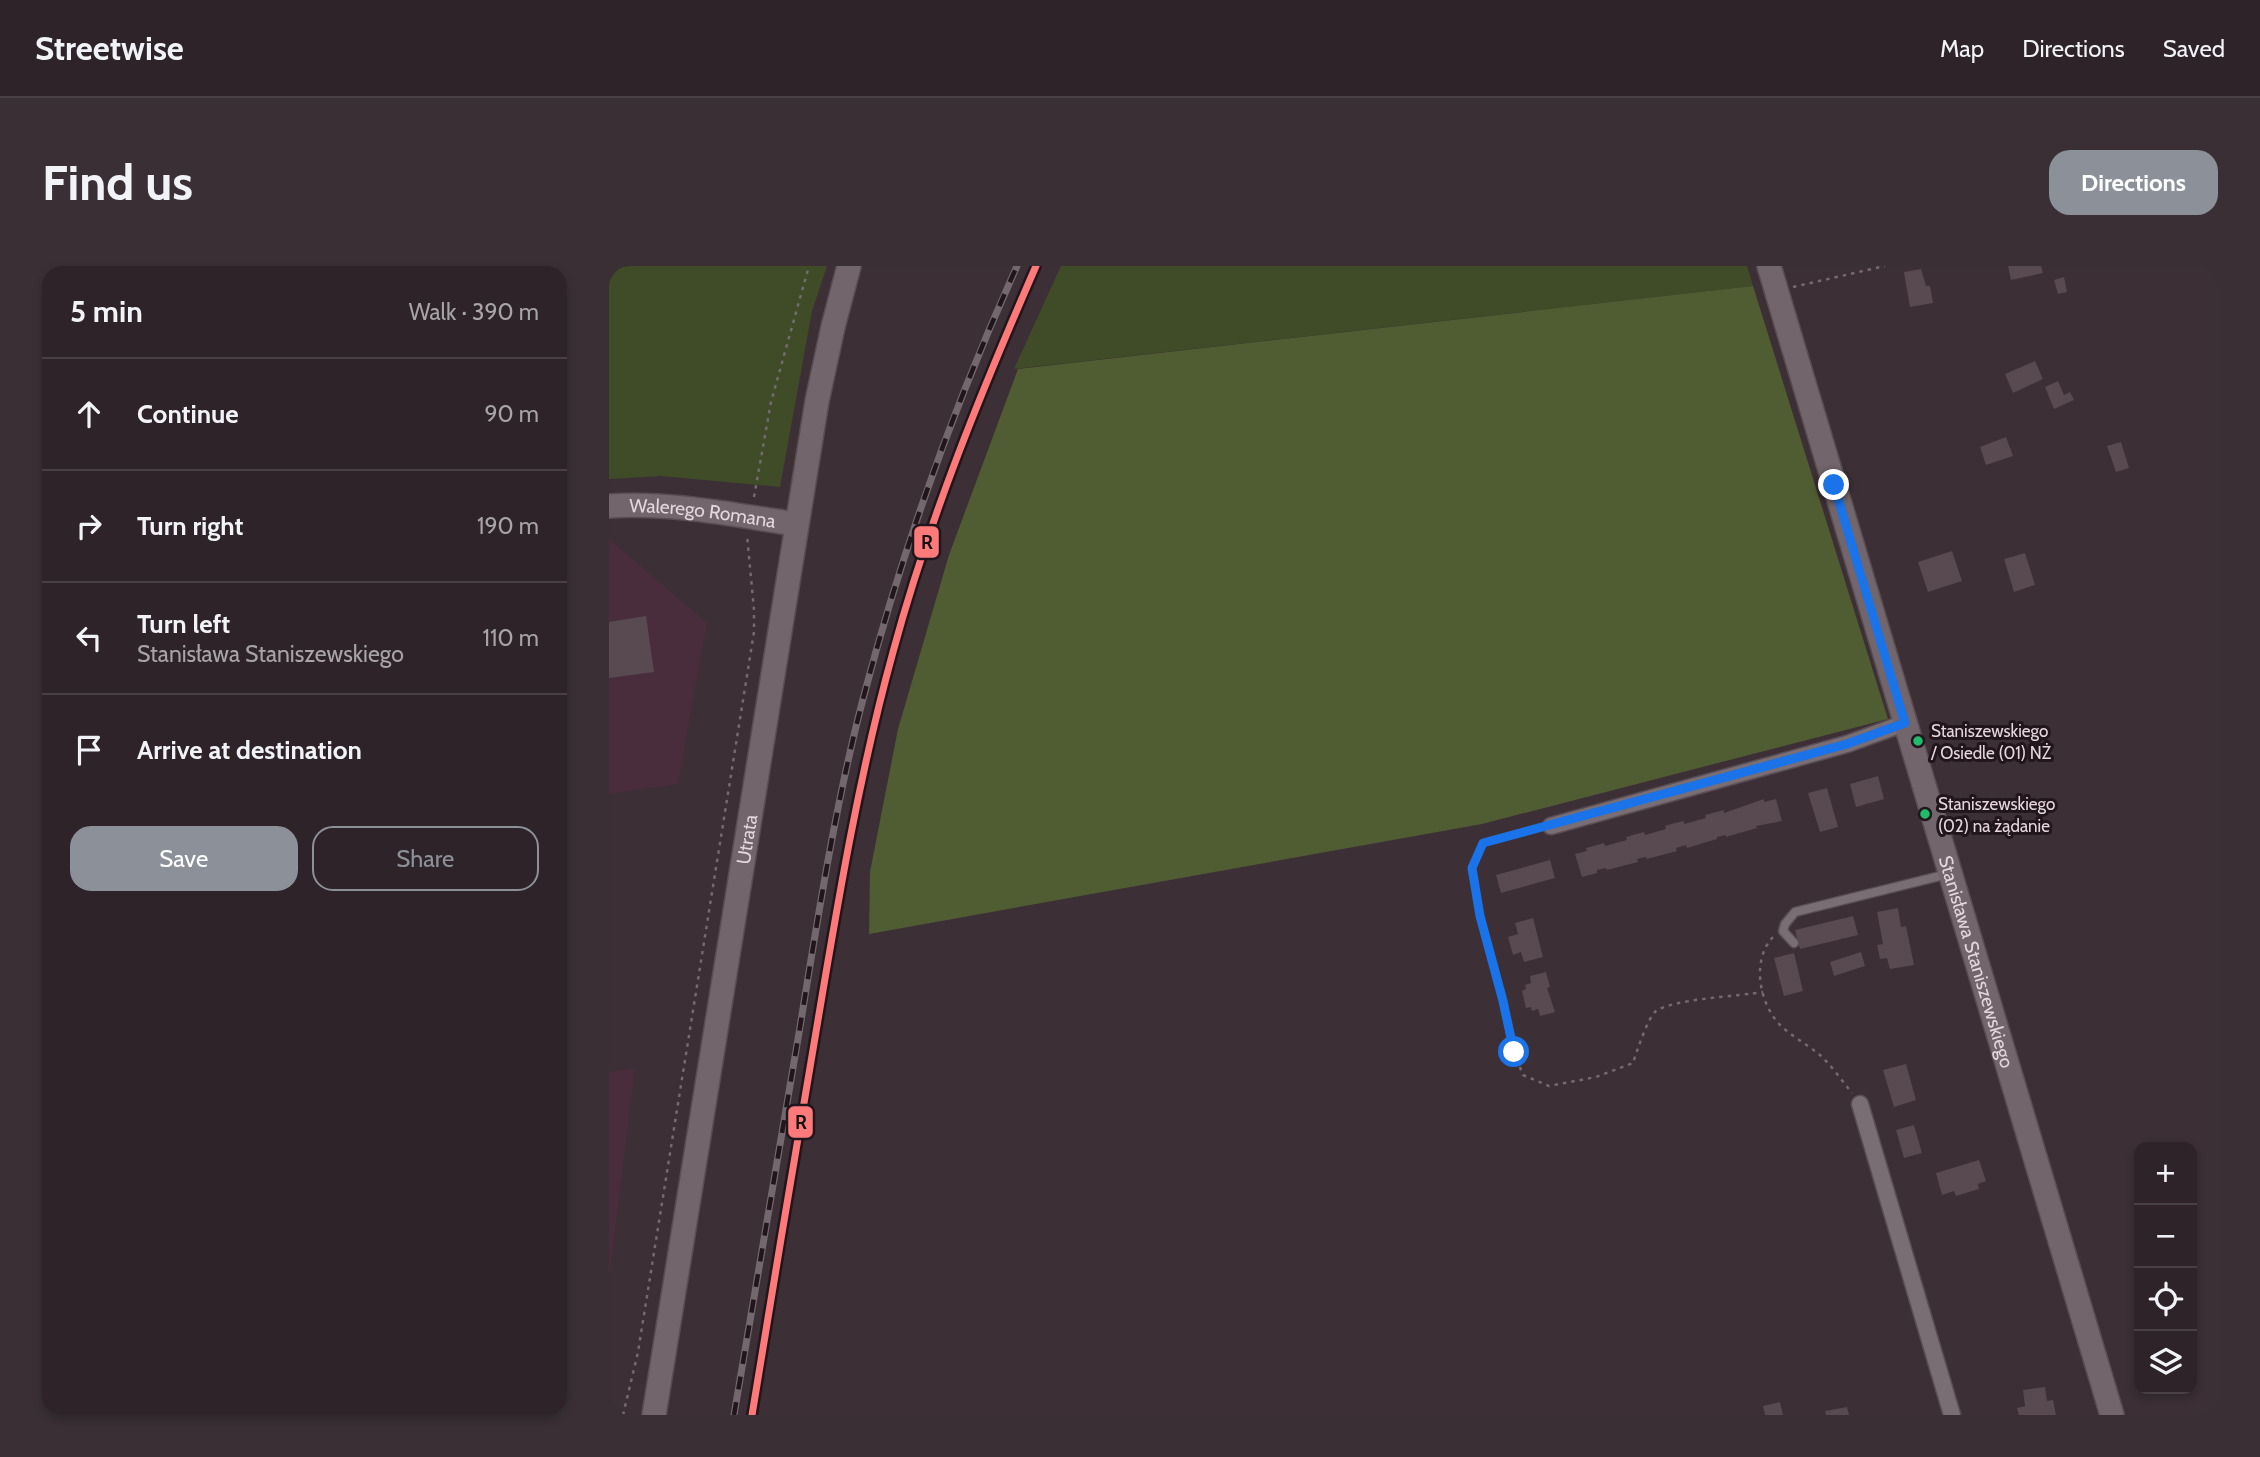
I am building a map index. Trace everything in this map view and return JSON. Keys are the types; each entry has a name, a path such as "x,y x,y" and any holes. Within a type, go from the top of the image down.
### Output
{"street":[{"name":"Utrata","path":"654,1415 796,524 825,361 849,266"},
{"name":"Stanisława Staniszewskiego","path":"1769,266 2112,1415"},
{"name":"Walerego Romana","path":"609,506 642,504 687,508 796,524"},
{"path":"1551,826 1847,744 1905,723"},
{"path":"1860,1104 1952,1415"}],"lane":[{"path":"1794,943 1783,931 1795,912 1950,874"}],"path":[{"path":"623,1415 638,1352 754,632 747,536 771,402 809,266"},
{"path":"1777,291 1885,266"},
{"path":"1551,826 1483,843 1472,868 1480,916 1514,1052 1523,1074 1549,1086 1596,1077 1633,1063 1655,1012 1675,1004 1763,992"},
{"path":"1785,924 1769,941 1761,956 1760,971 1766,1004 1780,1025 1821,1056 1860,1104"}],"shaded area":[{"path":"609,539 707,623 678,784 609,794"},
{"path":"635,1069 609,1278 609,1072"}],"green space":[{"path":"609,266 827,266 812,311 780,487 661,476 609,479"},
{"path":"1061,266 1747,266 1753,286 1014,369"},
{"path":"1753,286 1888,719 1482,824 869,934 870,872 898,729 949,555 1018,369"}],"building":[{"path":"2008,266 2041,266 2043,273 2011,280"},
{"path":"1921,269 1926,286 1930,286 1933,303 1910,307 1904,272"},
{"path":"2064,277 2067,292 2058,294 2054,280"},
{"path":"2035,361 2043,379 2013,393 2005,374"},
{"path":"2058,381 2064,395 2070,392 2074,400 2054,409 2045,387"},
{"path":"2006,437 2013,456 1986,465 1980,447"},
{"path":"2121,442 2129,468 2116,472 2107,446"},
{"path":"1952,551 1962,581 1928,592 1918,562"},
{"path":"2025,553 2035,585 2014,592 2004,559"},
{"path":"646,616 654,672 609,678 609,622"},
{"path":"1878,776 1884,799 1856,807 1850,784"},
{"path":"1827,788 1838,827 1820,832 1808,793"},
{"path":"1764,799 1764,802 1776,799 1782,821 1756,826 1757,828 1726,837 1717,837 1687,848 1686,845 1676,848 1677,851 1637,859 1638,862 1597,870 1597,873 1582,877 1575,854 1587,851 1586,848 1627,840 1626,837 1644,832 1645,835 1666,829 1665,826 1706,818 1705,815 1724,810 1724,813"},
{"path":"1550,860 1555,878 1501,893 1496,875"},
{"path":"1898,908 1901,927 1906,926 1914,965 1890,969 1887,958 1880,959 1877,945 1883,944 1877,912"},
{"path":"1853,916 1858,935 1800,949 1795,930"},
{"path":"1533,918 1543,957 1524,962 1521,952 1513,955 1508,937 1518,934 1515,923"},
{"path":"1861,952 1865,966 1834,976 1830,962"},
{"path":"1794,953 1803,991 1784,996 1774,958"},
{"path":"1546,972 1550,987 1547,988 1555,1012 1540,1016 1538,1009 1532,1011 1531,1007 1526,1008 1522,991 1526,989 1525,985 1531,983 1530,976"},
{"path":"1906,1064 1916,1100 1894,1107 1883,1070"},
{"path":"1914,1125 1922,1153 1904,1158 1896,1130"},
{"path":"1979,1160 1986,1181 1978,1184 1979,1189 1956,1196 1954,1191 1942,1195 1936,1173"},
{"path":"2045,1387 2047,1401 2053,1400 2056,1415 2019,1415 2017,1408 2025,1406 2023,1390"},
{"path":"1780,1402 1783,1415 1765,1415 1763,1406"},
{"path":"1847,1407 1849,1415 1826,1415 1825,1411"}],"railway":[{"path":"734,1415 820,903 853,739 878,643 912,533 951,425 1017,266"}],"transit line":[{"name":"R","path":"752,1415 841,885 881,698 907,602 940,505 976,408 1036,266"}],"place":[{"name":"Staniszewskiego / Osiedle (01) NŻ","path":"1918,741"},
{"name":"Staniszewskiego (02) na żądanie","path":"1925,814"}],"route":[{"path":"1514,1052 1480,916 1472,868 1483,843 1847,744 1905,723 1834,485"}]}
